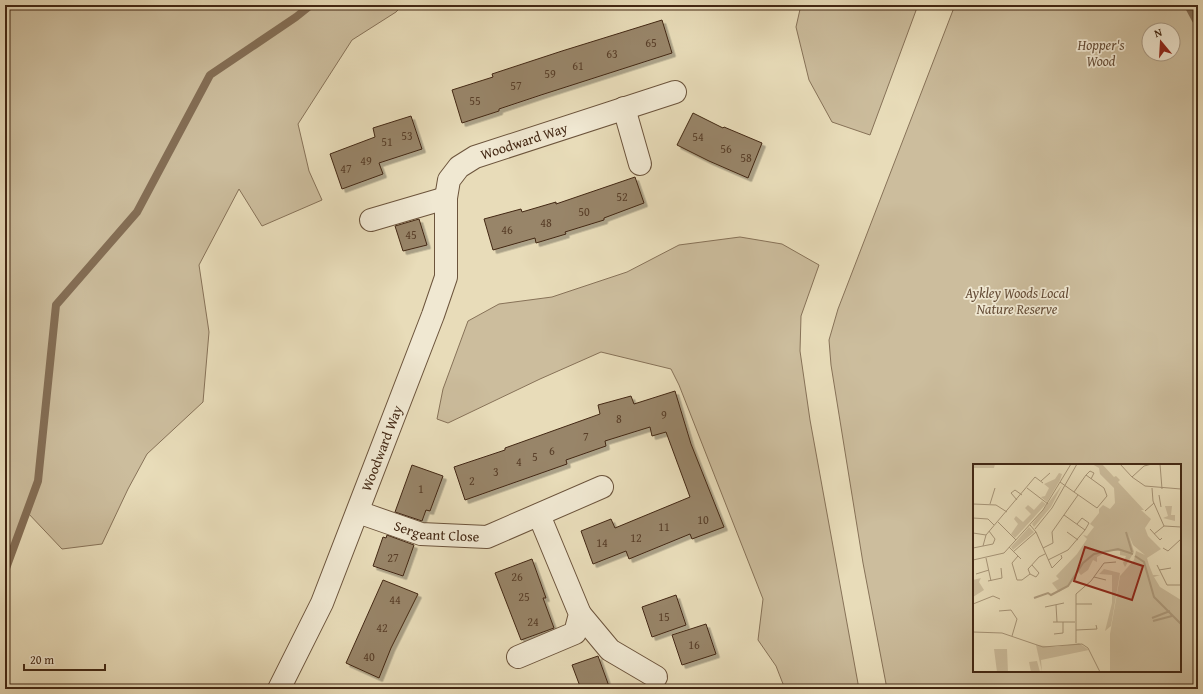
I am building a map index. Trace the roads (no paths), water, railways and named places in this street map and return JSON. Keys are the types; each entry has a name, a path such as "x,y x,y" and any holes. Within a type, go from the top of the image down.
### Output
{"street":[{"name":"Woodward Way","path":"279,689 322,603 433,315 446,277 446,198 449,180 458,167 475,157 675,92"},
{"path":"624,108 640,164"},
{"path":"371,220 446,198"},
{"name":"Sergeant Close","path":"358,512 421,534 487,537 602,487"},
{"path":"538,515 580,614 610,650 656,677"},
{"path":"518,657 575,633 580,614"}],"waterway":[{"path":"5,571 38,481 56,305 137,212 210,75 296,17 311,5"},
{"path":"1188,5 1196,20 1198,20"}],"park label":[{"name":"Hopper's Wood","path":"1101,54"},
{"name":"Aykley Woods Local Nature Reserve","path":"1017,302"}]}
